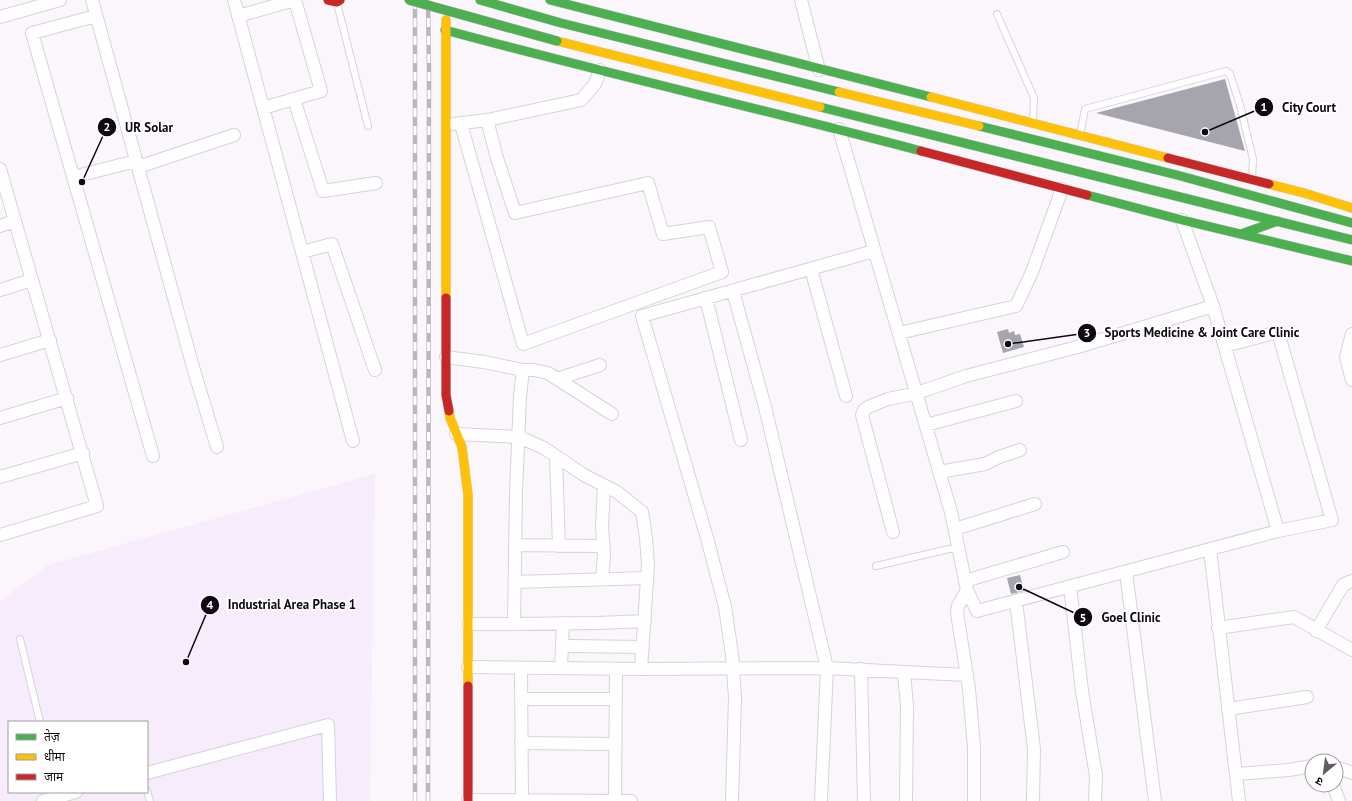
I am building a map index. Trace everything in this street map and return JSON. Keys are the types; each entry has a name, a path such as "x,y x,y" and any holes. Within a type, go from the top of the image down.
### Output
{"main road":[{"path":"409,0 565,43 1352,240"},
{"path":"447,0 445,30 446,395 450,418 462,448 468,495 468,801"},
{"path":"480,0 568,25 1193,179 1352,223"},
{"path":"550,0 1304,193 1352,208"},
{"path":"445,30 839,129 1182,220 1352,261"},
{"path":"1241,234 1278,222"}],"street":[{"path":"0,17 60,0"},
{"path":"92,0 192,367 217,447"},
{"path":"234,0 353,441"},
{"path":"238,16 295,0 321,91 263,108"},
{"path":"800,0 819,70"},
{"path":"96,16 32,33 153,456"},
{"path":"445,125 487,120 581,100 595,84 600,70"},
{"path":"294,100 323,191 376,183"},
{"path":"461,124 523,344 722,272 709,227 663,234 648,183 515,213 497,158 487,120"},
{"path":"839,129 917,393 955,529 966,586 977,611"},
{"path":"73,177 137,164 234,135"},
{"path":"0,169 83,453 97,506 0,535"},
{"path":"899,333 1016,306 1032,272 1062,189"},
{"path":"1182,220 1213,306 1278,531"},
{"path":"0,226 15,221"},
{"path":"302,252 332,244 375,370"},
{"path":"732,801 735,698 732,654 725,607 707,538 642,316 874,251"},
{"path":"811,269 846,396"},
{"path":"0,290 32,280"},
{"path":"733,291 765,407 827,668 821,801"},
{"path":"704,298 709,310 741,440"},
{"path":"894,532 862,415 864,410 868,407 888,399 917,393 966,376 1081,346 1213,306"},
{"path":"958,622 977,611 1278,531 1332,520 1278,332 1225,346"},
{"path":"1352,334 1346,357 1352,380"},
{"path":"0,355 50,340"},
{"path":"446,357 548,373 612,414"},
{"path":"557,379 600,365"},
{"path":"514,624 520,396 523,370"},
{"path":"0,418 67,398"},
{"path":"926,425 1016,400"},
{"path":"456,434 519,437 544,448 584,475 617,492 642,512 646,538 648,578 642,669"},
{"path":"939,472 986,464 999,456 1020,450"},
{"path":"0,477 83,453"},
{"path":"556,456 559,546"},
{"path":"602,579 604,546 602,527 604,486"},
{"path":"955,529 1035,504"},
{"path":"515,545 604,546"},
{"path":"1210,549 1239,801"},
{"path":"974,801 974,748 967,675 958,622 958,606 966,586 1063,552"},
{"path":"1126,572 1155,801"},
{"path":"515,582 648,578"},
{"path":"1316,631 1344,585 1352,581"},
{"path":"1070,586 1082,691 1096,776 1095,801"},
{"path":"1016,601 1034,749 1033,801"},
{"path":"1218,628 1294,617 1316,631 1352,650"},
{"path":"469,624 599,623 645,621"},
{"path":"561,668 562,623"},
{"path":"570,646 643,647"},
{"path":"468,667 616,669 827,668 967,675"},
{"path":"521,668 522,800"},
{"path":"616,669 616,800"},
{"path":"861,669 864,801"},
{"path":"904,672 906,706 906,801"},
{"path":"1228,709 1307,697"},
{"path":"521,699 616,698"},
{"path":"148,773 328,725 330,801"},
{"path":"521,743 615,744"},
{"path":"1236,774 1304,767"},
{"path":"43,801 58,794"},
{"path":"468,801 631,801"}],"lane":[{"path":"335,1 368,126"},
{"path":"997,14 1034,98 1033,124"},
{"path":"1080,136 1086,109 1226,71 1230,74 1254,159 1252,180"},
{"path":"876,566 949,549 959,549"},
{"path":"20,639 40,721"}],"shaded area":[{"path":"375,474 370,801 0,801 0,601 48,565"}],"building":[{"path":"1225,79 1245,151 1096,113"},
{"path":"1008,329 1009,333 1014,331 1015,335 1020,334 1024,347 1003,353 997,332"},
{"path":"1020,575 1024,591 1011,594 1007,578"}],"railway":[{"path":"415,0 415,801"},
{"path":"428,0 428,801"}],"traffic: fast":[{"path":"409,0 557,41"},
{"path":"480,0 561,23 839,92"},
{"path":"550,0 931,97"},
{"path":"445,30 921,151"},
{"path":"820,107 1352,240"},
{"path":"979,126 1177,175 1352,223"},
{"path":"1087,195 1182,220 1352,261"},
{"path":"1241,234 1278,221"}],"traffic: slow":[{"path":"446,20 446,298"},
{"path":"557,41 820,107"},
{"path":"839,92 979,126"},
{"path":"931,97 1168,158"},
{"path":"1269,184 1352,208"},
{"path":"449,411 450,418 462,447 468,495 468,686"}],"traffic: jam":[{"path":"328,0 337,2 340,0"},
{"path":"921,151 1087,195"},
{"path":"1168,158 1269,184"},
{"path":"446,298 446,395 449,411"},
{"path":"468,686 468,801"}],"place":[{"name":"City Court","path":"1205,132"},
{"name":"UR Solar","path":"82,182"},
{"name":"Sports Medicine & Joint Care Clinic","path":"1008,344"},
{"name":"Goel Clinic","path":"1019,587"},
{"name":"Industrial Area Phase 1","path":"186,662"}]}
